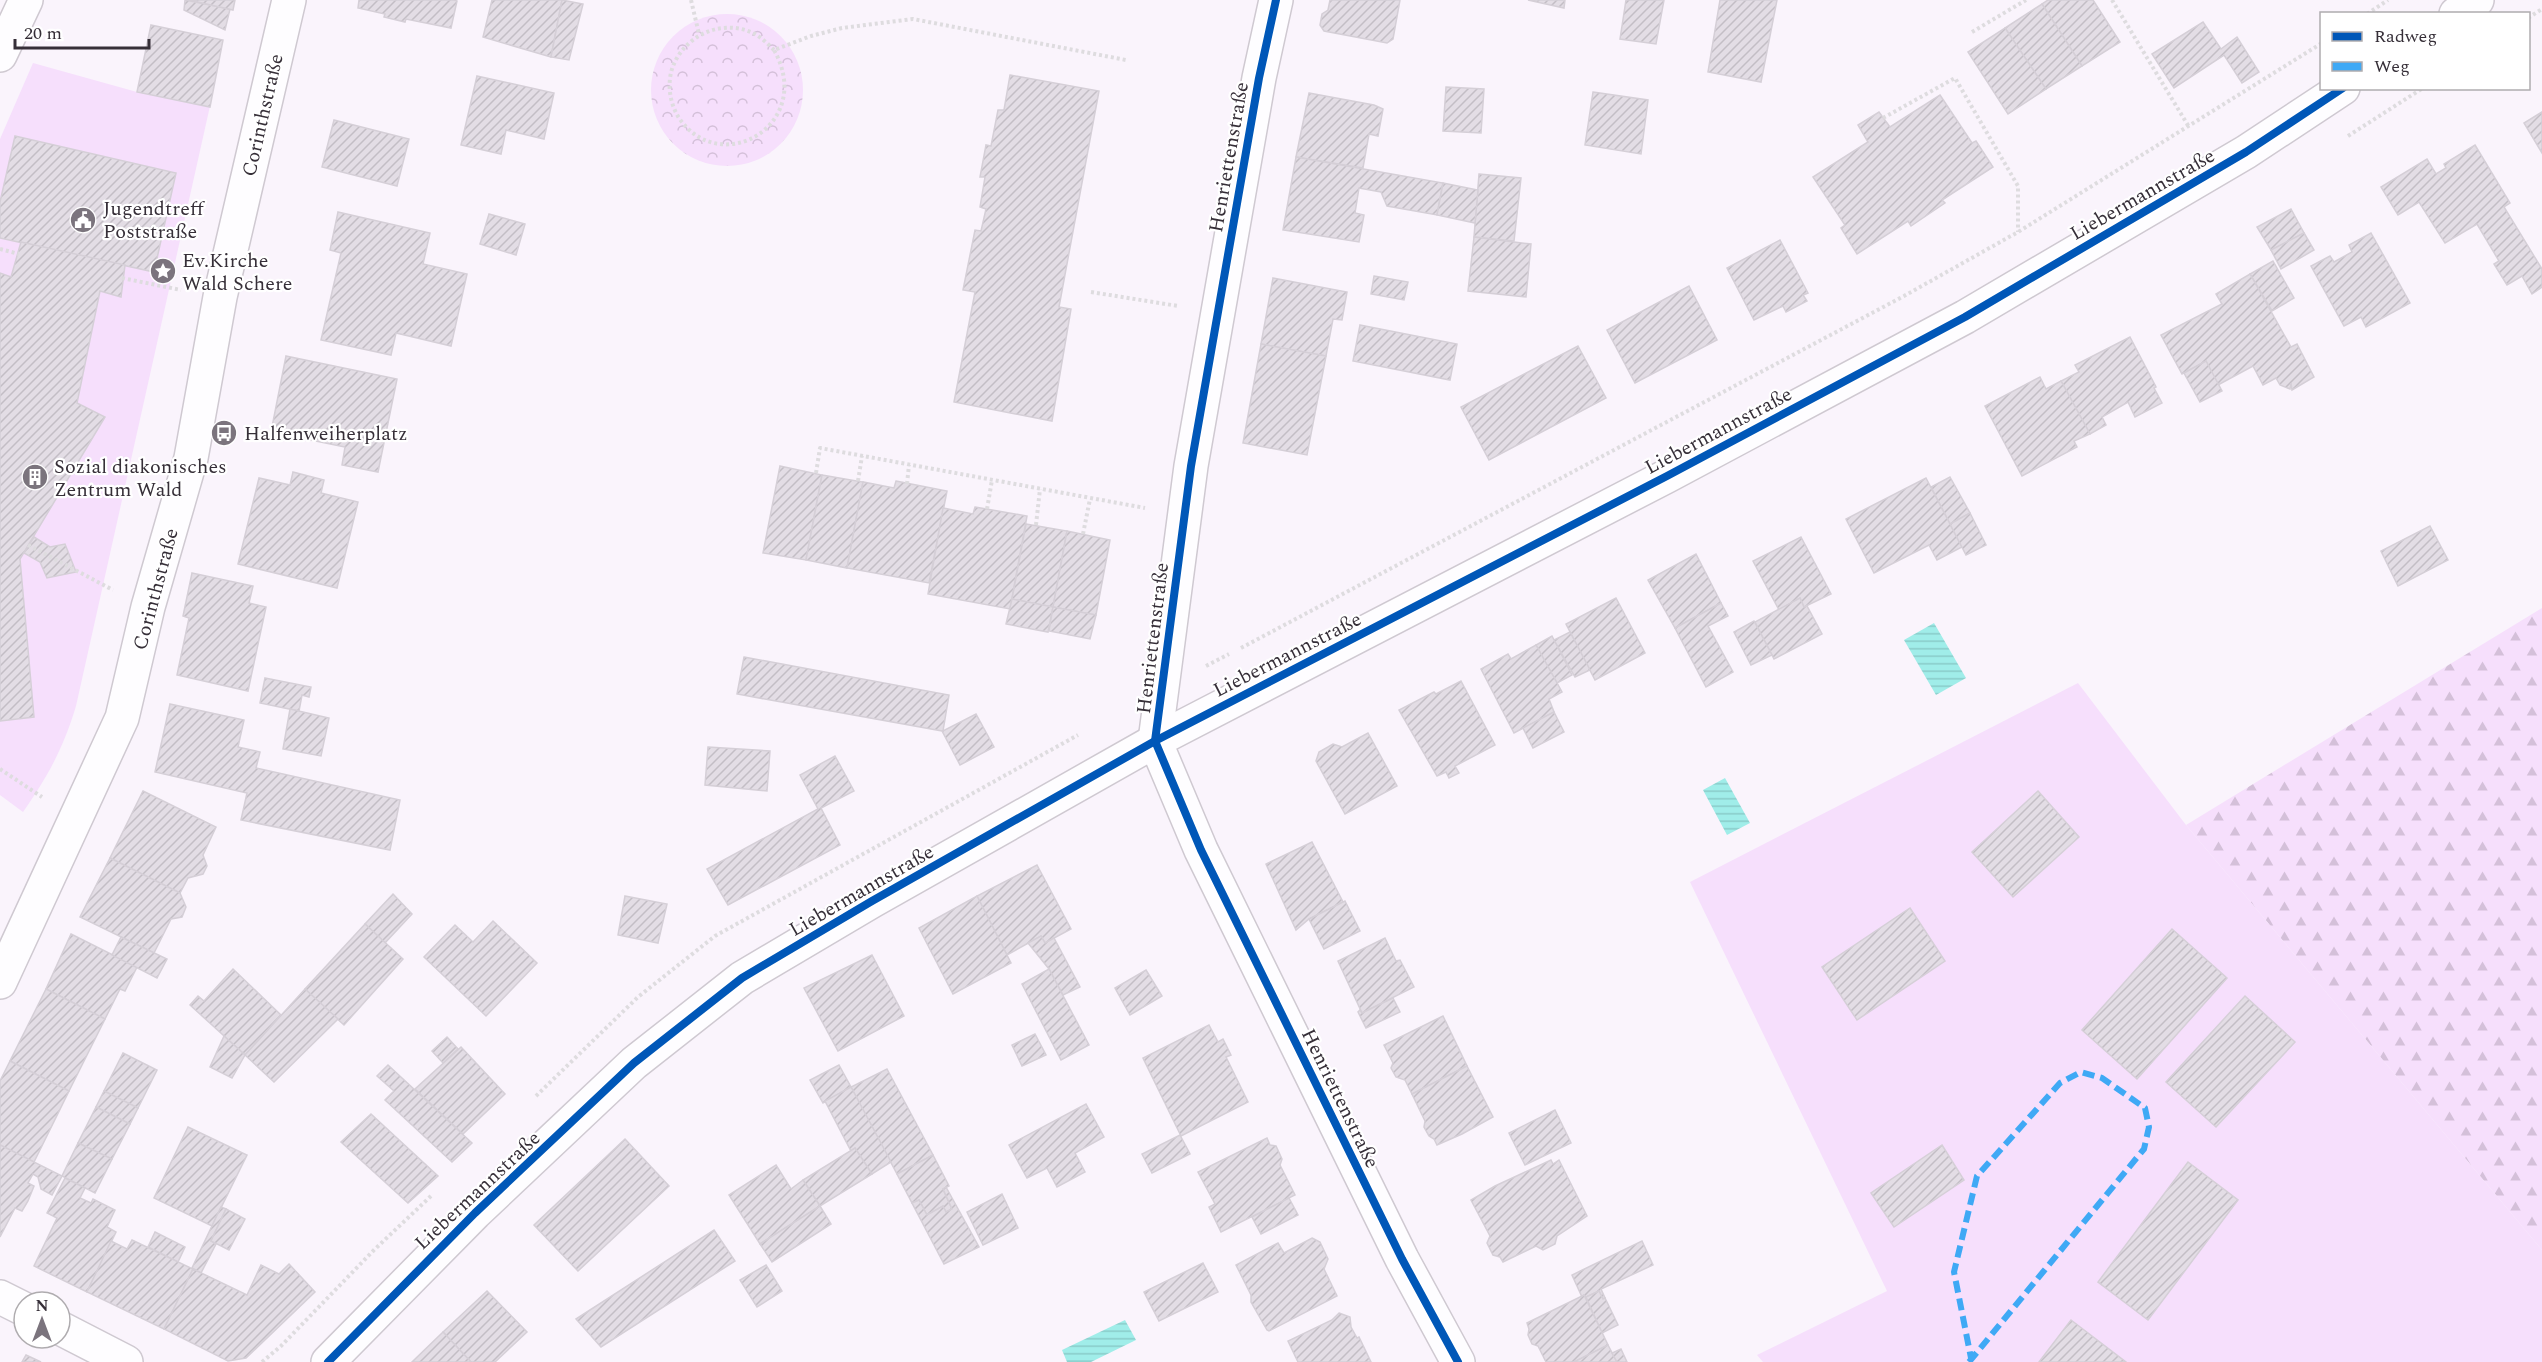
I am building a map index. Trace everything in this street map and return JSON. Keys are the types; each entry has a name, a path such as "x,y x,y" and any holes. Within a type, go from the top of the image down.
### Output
{"street":[{"path":"0,55 26,0"},
{"name":"Corinthstraße","path":"0,982 123,718 148,607 191,458 220,297 289,0"},
{"name":"Henriettenstraße","path":"1275,0 1217,312 1185,514 1155,741 1201,849 1402,1259 1458,1362"},
{"path":"2459,12 2477,0"},
{"name":"Liebermannstraße","path":"328,1362 458,1230 634,1063 742,978 872,901 1155,741 1667,476 1965,317 2246,152 2340,90"},
{"path":"72,1334 126,1362"}],"path":[{"path":"691,0 699,34"},
{"path":"1972,32 2026,0"},
{"path":"2112,0 2189,128"},
{"path":"2370,12 2388,0"},
{"path":"774,50 811,36 842,28 913,19 1126,60"},
{"path":"718,28 745,30 755,34 774,50 782,63 786,82 784,101 778,117 753,139 727,144 713,142 699,136 682,122 674,110 669,88 671,72 685,46 699,34 718,28"},
{"path":"1883,118 1955,78 2018,186 2018,232"},
{"path":"2344,138 2420,90"},
{"path":"0,249 18,254"},
{"path":"123,278 220,297"},
{"path":"1091,292 1217,312"},
{"path":"816,473 820,448 1090,499 1185,514"},
{"path":"858,481 862,456"},
{"path":"908,484 909,465"},
{"path":"987,509 992,480"},
{"path":"1036,525 1040,489"},
{"path":"1083,534 1090,499"},
{"path":"28,545 148,607"},
{"path":"0,769 75,820"}],"green space":[{"path":"727,14 742,15 756,20 781,36 797,61 802,75 802,105 797,119 781,144 756,160 742,165 727,166 712,165 698,160 673,144 657,119 652,105 651,90 652,75 657,61 673,36 698,20 712,15"},
{"path":"33,63 137,92 210,106 76,706 54,762 23,812 0,795 0,139"},
{"path":"2542,608 2542,1250 2186,825"},
{"path":"2078,683 2186,825 2542,1250 2542,1362 1763,1362 1757,1355 1887,1291 1690,882"}],"water":[{"path":"1934,623 1966,678 1936,695 1904,640"},
{"path":"1725,778 1750,823 1727,835 1703,790"},
{"path":"1125,1320 1136,1340 1091,1362 1067,1362 1062,1350"}],"building":[{"path":"185,0 230,9 225,30 184,10"},
{"path":"189,0 235,0 233,10"},
{"path":"359,0 457,1 451,28 384,17 385,14 358,8"},
{"path":"492,0 562,0 551,57 483,37"},
{"path":"562,0 583,4 569,60 551,57"},
{"path":"1330,0 1400,0 1393,39 1387,43 1324,31 1320,25 1322,14 1328,10"},
{"path":"1528,0 1565,0 1564,8"},
{"path":"1626,0 1664,0 1656,44 1620,39"},
{"path":"1720,0 1777,0 1761,82 1708,72"},
{"path":"2048,0 2093,0 2120,42 2082,66 2042,4"},
{"path":"2042,4 2082,66 2046,89 2005,28"},
{"path":"2203,22 2221,49 2237,37 2259,72 2242,83 2224,55 2174,88 2152,54"},
{"path":"151,25 223,40 210,107 137,92"},
{"path":"2005,28 2046,89 2008,114 1968,52"},
{"path":"1010,75 1099,91 1059,307 1071,309 1052,421 954,402 975,292 963,290 975,230 981,231 986,209 980,207 985,177 980,177 986,145 991,146 998,110 1004,110"},
{"path":"477,76 554,93 544,139 506,130 501,154 461,145"},
{"path":"1446,87 1484,89 1481,133 1443,131"},
{"path":"1593,92 1648,100 1641,154 1585,145"},
{"path":"1309,93 1374,105 1383,109 1378,136 1369,134 1363,168 1296,157"},
{"path":"1940,95 1972,143 1976,141 1993,167 1942,200 1945,203 1911,226 1908,221 1857,254 1841,228 1845,225 1813,177 1868,142 1858,125 1879,112 1890,127"},
{"path":"2542,112 2542,153 2524,123"},
{"path":"334,120 409,139 397,186 322,167"},
{"name":"Jugendtreff Poststraße","path":"15,136 176,173 154,272 0,238 0,202"},
{"path":"2475,145 2510,203 2504,207 2542,269 2542,287 2532,294 2522,276 2507,285 2494,264 2499,261 2477,224 2445,243 2419,202 2398,215 2381,187 2427,159 2436,174 2446,168 2444,164"},
{"path":"1296,157 1443,183 1437,215 1387,206 1381,192 1359,188 1355,213 1364,215 1359,242 1283,230"},
{"path":"1479,174 1521,178 1514,241 1474,237"},
{"path":"1443,183 1478,190 1475,223 1437,215"},
{"path":"2291,209 2304,233 2271,250 2257,227"},
{"path":"338,212 430,233 423,264 467,274 451,346 396,333 391,355 321,340 341,253 330,250"},
{"path":"489,214 525,224 516,255 480,244"},
{"path":"2304,233 2314,250 2281,269 2271,250"},
{"path":"2371,233 2410,303 2366,327 2361,317 2344,326 2311,266 2330,256 2334,262 2352,252 2349,245"},
{"path":"1474,237 1531,244 1526,297 1468,291"},
{"path":"1780,240 1808,293 1803,295 1807,301 1786,312 1783,306 1754,320 1727,268"},
{"name":"Sozial diakonisches Zentrum Wald","path":"21,242 125,265 121,297 100,291 77,403 105,417 20,559 34,717 0,721 0,273 11,277"},
{"path":"2273,261 2294,298 2272,311 2250,274"},
{"path":"2250,274 2291,347 2297,344 2314,377 2292,390 2291,383 2290,389 2280,385 2276,378 2263,385 2253,366 2218,385 2206,361 2182,374 2161,335 2222,304 2216,294"},
{"path":"1374,276 1408,282 1404,300 1371,294"},
{"path":"1273,278 1347,292 1342,320 1333,319 1326,356 1261,344"},
{"path":"1689,286 1717,340 1635,383 1607,330"},
{"path":"1360,325 1457,344 1450,380 1353,361"},
{"path":"2130,337 2162,403 2135,417 2128,402 2102,417 2106,425 2090,434 2061,381 2079,372 2075,365"},
{"path":"1261,344 1326,356 1307,455 1243,443"},
{"path":"1578,346 1606,398 1489,460 1461,407"},
{"path":"286,356 397,379 378,472 342,465 345,447 271,432"},
{"path":"2206,361 2222,391 2200,402 2184,373"},
{"path":"2040,377 2046,389 2061,381 2090,434 2074,441 2077,447 2022,476 1985,406"},
{"path":"780,466 822,475 806,560 763,553"},
{"path":"293,472 324,480 321,493 358,502 337,588 238,564 259,478 290,485"},
{"path":"822,475 863,482 847,568 806,560"},
{"path":"1950,477 1970,513 1950,524 1931,487"},
{"path":"1926,478 1962,547 1937,560 1929,545 1874,573 1846,519"},
{"path":"896,481 947,491 929,583 847,568 863,482 894,488"},
{"path":"975,507 1027,516 1010,609 928,594 943,508 973,514"},
{"path":"1970,513 1986,545 1966,555 1950,524"},
{"path":"1026,524 1067,531 1053,607 1012,599"},
{"path":"2430,526 2448,560 2398,586 2381,551"},
{"path":"1067,531 1110,540 1096,615 1053,607"},
{"path":"34,537 50,547 65,544 76,572 47,578 40,562 24,553"},
{"path":"1801,537 1831,594 1804,607 1800,598 1779,610 1753,561"},
{"path":"1696,554 1721,603 1675,628 1648,580"},
{"path":"192,573 253,586 249,603 266,607 248,691 177,675 189,618 183,616"},
{"path":"1616,598 1645,653 1595,680 1566,624"},
{"path":"1800,598 1804,607 1807,606 1822,634 1774,659 1755,622"},
{"path":"1012,599 1053,607 1048,632 1006,624"},
{"path":"1721,603 1728,616 1708,626 1733,672 1706,687 1675,628"},
{"path":"1053,607 1096,615 1090,639 1049,631"},
{"path":"1754,621 1772,655 1751,665 1734,632"},
{"path":"1570,632 1590,670 1575,677 1554,640"},
{"path":"1552,636 1572,675 1557,683 1536,645"},
{"path":"1536,645 1562,692 1549,699 1554,712 1514,733 1481,669 1508,654 1511,659"},
{"path":"744,657 949,695 943,731 976,714 994,747 960,765 942,731 737,694"},
{"path":"265,678 311,687 309,697 302,695 299,711 260,703"},
{"path":"1461,681 1495,745 1455,766 1459,773 1449,778 1446,772 1437,776 1399,710"},
{"path":"170,704 244,720 238,747 260,752 256,768 400,800 390,850 241,820 247,793 155,772"},
{"path":"290,709 329,718 321,756 283,749"},
{"path":"1554,712 1564,732 1533,748 1523,728"},
{"path":"1368,733 1397,786 1345,814 1316,761 1319,752 1333,744 1342,747"},
{"path":"708,747 770,751 767,791 705,785"},
{"path":"835,756 854,791 821,808 840,845 728,905 707,869 818,809 800,775"},
{"path":"143,791 216,827 203,855 207,866 203,874 188,878 180,893 110,858"},
{"path":"2038,791 2079,837 2013,897 1972,852"},
{"path":"1312,842 1343,902 1309,919 1296,930 1266,864"},
{"path":"110,858 180,893 186,907 182,917 171,919 154,953 80,917"},
{"path":"1037,865 1071,929 1045,943 1041,936 1007,955 977,896"},
{"path":"393,894 412,914 385,943 365,924"},
{"path":"625,896 667,904 658,943 618,935"},
{"path":"977,896 1011,963 953,994 919,928"},
{"path":"1345,901 1360,931 1324,949 1309,919"},
{"path":"1910,908 1945,961 1857,1020 1822,967"},
{"path":"493,921 537,963 486,1016 424,957 455,925 473,942"},
{"path":"365,924 403,959 344,1025 305,989"},
{"path":"2172,929 2227,978 2137,1079 2082,1030"},
{"path":"71,934 137,967 125,991 120,989 105,1019 46,989"},
{"path":"1041,936 1045,943 1054,938 1080,987 1063,995 1049,969 1028,943"},
{"path":"121,937 167,959 157,978 112,955"},
{"path":"1385,938 1396,961 1400,960 1414,987 1362,1013 1338,961"},
{"path":"872,955 904,1016 838,1051 804,988"},
{"path":"233,969 281,1015 245,1055 190,1005 198,996 204,1001"},
{"path":"1049,969 1089,1045 1061,1060 1022,984"},
{"path":"1146,970 1162,996 1130,1015 1115,988"},
{"path":"46,989 105,1019 69,1091 10,1061"},
{"path":"305,989 338,1019 274,1082 245,1055"},
{"path":"2245,996 2295,1042 2216,1127 2166,1082"},
{"path":"1393,998 1400,1012 1366,1028 1358,1012 1360,1010 1362,1013"},
{"path":"1443,1016 1467,1066 1412,1094 1405,1080 1396,1077 1391,1068 1393,1063 1384,1045"},
{"path":"1209,1025 1218,1042 1223,1039 1231,1055 1226,1057 1248,1102 1181,1136 1143,1058"},
{"path":"1035,1034 1046,1055 1022,1066 1012,1045"},
{"path":"224,1036 245,1055 232,1078 210,1067"},
{"path":"447,1037 458,1049 443,1063 432,1051"},
{"path":"461,1047 505,1094 463,1134 415,1089"},
{"path":"123,1053 157,1070 138,1108 104,1091"},
{"path":"10,1061 69,1091 34,1162 0,1145 0,1081"},
{"path":"388,1065 472,1143 452,1162 385,1100 394,1091 377,1076"},
{"path":"839,1065 851,1087 823,1103 810,1080"},
{"path":"1467,1066 1493,1117 1437,1145 1424,1127 1425,1121 1412,1094"},
{"path":"887,1069 933,1155 897,1174 851,1087"},
{"path":"851,1087 891,1162 872,1174 855,1148 851,1151 825,1101"},
{"path":"104,1091 138,1108 130,1124 96,1107"},
{"path":"1086,1104 1104,1137 1075,1153 1085,1172 1057,1187 1047,1168 1027,1178 1009,1145"},
{"path":"96,1107 130,1124 112,1159 78,1143"},
{"path":"1555,1110 1571,1143 1525,1165 1509,1133"},
{"path":"371,1114 438,1176 408,1203 341,1142"},
{"path":"188,1127 247,1155 212,1226 154,1198"},
{"path":"1180,1135 1190,1154 1152,1173 1142,1154"},
{"path":"1267,1138 1270,1145 1276,1146 1282,1159 1280,1165 1295,1195 1221,1232 1209,1207 1215,1204 1198,1172"},
{"path":"625,1139 669,1186 578,1271 534,1225"},
{"path":"78,1143 112,1159 95,1193 62,1176"},
{"path":"0,1145 62,1176 52,1195 41,1189 38,1177 33,1174 28,1183 34,1186 28,1201 22,1211 15,1208 0,1237"},
{"path":"1942,1145 1964,1180 1894,1227 1871,1193"},
{"path":"855,1148 872,1174 820,1206 803,1180"},
{"path":"933,1155 949,1186 943,1189 952,1209 946,1212 943,1206 927,1215 919,1200 912,1203 897,1174"},
{"path":"1551,1160 1553,1164 1559,1160 1587,1216 1557,1236 1555,1244 1543,1250 1536,1246 1503,1262 1500,1257 1493,1255 1487,1243 1490,1236 1471,1200"},
{"path":"2188,1162 2238,1200 2148,1320 2098,1282"},
{"path":"776,1165 791,1189 803,1180 820,1206 760,1244 729,1195"},
{"path":"65,1178 85,1188 80,1198 91,1203 93,1199 115,1210 107,1227 116,1232 87,1292 34,1266 57,1218 47,1213"},
{"path":"946,1187 979,1247 944,1264 912,1203 919,1200 927,1215 943,1206 946,1212 952,1209 943,1189"},
{"path":"1002,1194 1018,1228 983,1245 967,1212"},
{"path":"1289,1198 1298,1215 1261,1234 1252,1217"},
{"path":"820,1206 831,1224 772,1262 760,1244"},
{"path":"221,1207 226,1209 211,1241 216,1244 201,1273 192,1268"},
{"path":"226,1209 245,1219 229,1250 211,1241"},
{"path":"714,1230 735,1261 601,1347 576,1319"},
{"path":"155,1232 185,1247 178,1262 148,1247"},
{"path":"1312,1238 1320,1242 1328,1259 1324,1269 1337,1296 1269,1331 1251,1302 1251,1295 1236,1265 1278,1243 1284,1253"},
{"path":"132,1240 193,1269 164,1329 87,1292 111,1241 127,1249"},
{"path":"1642,1241 1653,1265 1601,1289 1605,1298 1603,1299 1599,1291 1582,1297 1572,1275"},
{"path":"1203,1263 1218,1292 1159,1321 1144,1292"},
{"path":"289,1264 315,1292 246,1358 228,1361 164,1329 193,1269 247,1295 261,1265 279,1274"},
{"path":"766,1265 782,1291 757,1307 740,1280"},
{"path":"487,1291 527,1332 495,1362 471,1362 443,1332"},
{"path":"1599,1291 1603,1299 1605,1298 1618,1325 1602,1333 1586,1297"},
{"path":"1584,1295 1608,1345 1574,1362 1546,1362 1538,1346 1532,1344 1528,1335 1527,1323"},
{"path":"1339,1313 1350,1317 1351,1327 1357,1338 1359,1337 1371,1362 1298,1362 1288,1341 1332,1320"},
{"path":"2071,1320 2126,1362 2039,1362"},
{"path":"443,1332 471,1362 412,1362"},
{"path":"1608,1345 1617,1362 1574,1362"},
{"path":"1621,1349 1627,1362 1617,1362 1612,1353"},
{"path":"26,1355 41,1362 22,1362"}],"marked path":[{"path":"1969,1362 2144,1149 2149,1127 2145,1108 2102,1078 2081,1072 2060,1083 1977,1176 1954,1272 1971,1358"}],"cycle path":[{"path":"1276,0 1259,78 1191,466 1155,741 1201,850 1402,1259 1458,1362"},
{"path":"328,1362 475,1213 634,1063 742,978 872,901 1155,741 1667,476 1965,317 2246,152 2340,90"}],"place":[{"name":"Jugendtreff Poststraße","path":"83,220"},
{"name":"Ev.Kirche Wald Schere","path":"163,271"},
{"name":"Halfenweiherplatz","path":"224,433"},
{"name":"Sozial diakonisches Zentrum Wald","path":"35,477"}]}
